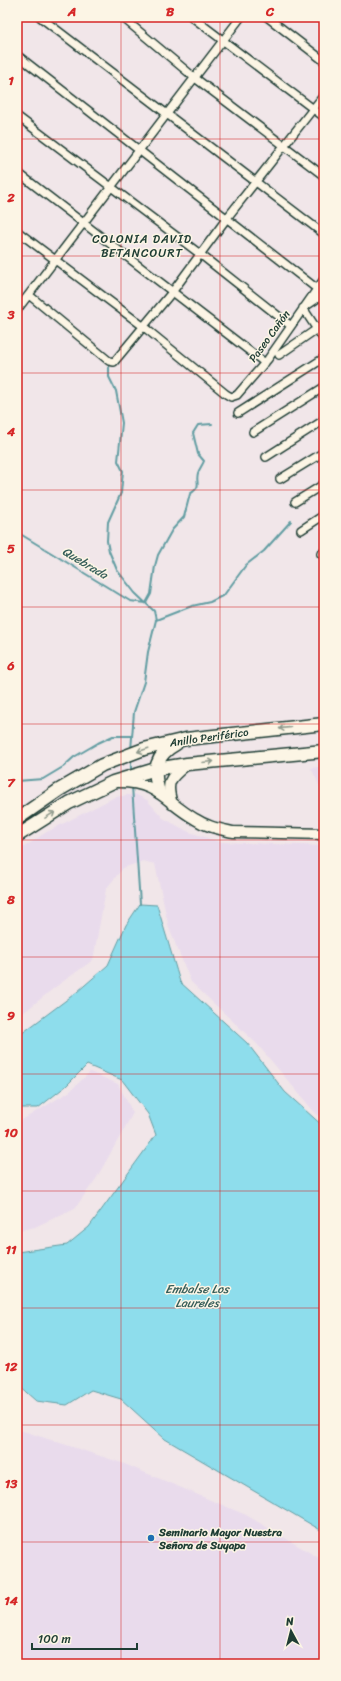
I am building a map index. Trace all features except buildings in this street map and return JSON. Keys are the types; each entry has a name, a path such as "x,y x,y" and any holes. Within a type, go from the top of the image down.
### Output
{"highway":[{"name":"Anillo Periférico","path":"17,819 59,790 102,765 144,749 186,739 324,724"},
{"path":"159,792 155,780 156,769 160,758 166,750 186,739"},
{"path":"17,836 69,803 113,782 156,769 187,764 324,751"}],"street":[{"path":"40,17 169,114 324,234"},
{"path":"122,17 195,78 324,176"},
{"path":"192,17 324,117"},
{"path":"17,310 55,259 169,114 241,17"},
{"path":"267,17 324,61"},
{"path":"17,55 316,288"},
{"path":"29,295 112,363 173,291 227,218 324,95"},
{"path":"17,116 200,254 291,326"},
{"path":"17,172 265,363"},
{"path":"17,232 144,327"},
{"name":"Paseo Cañón","path":"144,327 231,397 237,395 265,363 316,288 324,279"},
{"path":"324,294 303,308 324,340"},
{"path":"279,355 324,324"},
{"path":"238,412 324,358"},
{"path":"252,432 324,387"},
{"path":"266,457 324,420"},
{"path":"280,479 324,452"},
{"path":"295,502 324,484"},
{"path":"301,530 324,515"},
{"path":"172,804 168,785 172,776 187,764"},
{"path":"113,782 134,782 148,786 159,792 172,804 206,826 233,832 324,834"}],"shaded area":[{"path":"324,766 324,795 311,768"},
{"path":"135,794 147,800 163,818 189,832 220,842 324,846 324,1121 257,1044 191,982 169,928 155,864 143,861 123,868 106,889 93,960 54,988 17,1018 17,852 45,833 115,797"},
{"path":"90,1072 118,1084 133,1113 96,1179 75,1208 35,1227 17,1231 17,1123 69,1092"},
{"name":"Seminario Mayor Nuestra Señora de Suyapa","path":"17,1429 122,1463 246,1515 324,1561 324,1664 17,1664"}],"water":[{"name":"Embalse Los Laureles","path":"140,904 157,905 180,982 247,1043 285,1092 324,1127 324,1532 165,1439 121,1399 91,1390 67,1405 36,1401 17,1384 17,1252 67,1245 89,1227 156,1135 148,1114 122,1080 87,1065 66,1086 38,1108 17,1108 17,1037 77,992 108,965 126,925"}],"waterway":[{"path":"109,365 109,377 116,391 122,423 118,461 123,471 121,493 108,522 107,541 109,551 117,570 135,593 154,611 156,620 148,652 144,682 134,712 131,750"},
{"path":"146,603 151,594 158,555 172,530 184,517 190,494 194,491 198,484 198,473 204,461 198,454 193,433 198,425 212,424"},
{"path":"156,620 192,606 210,602 224,595 246,565 264,551 291,521"},
{"name":"Quebrada","path":"17,532 130,601 146,603"},
{"path":"17,781 43,779 63,767 74,757 98,743 113,736 131,736"},
{"path":"131,759 131,772"},
{"path":"132,786 140,904"}],"place":[{"name":"Seminario Mayor Nuestra Señora de Suyapa","path":"151,1538"}],"district":[{"name":"COLONIA DAVID BETANCOURT","path":"142,246"}]}
